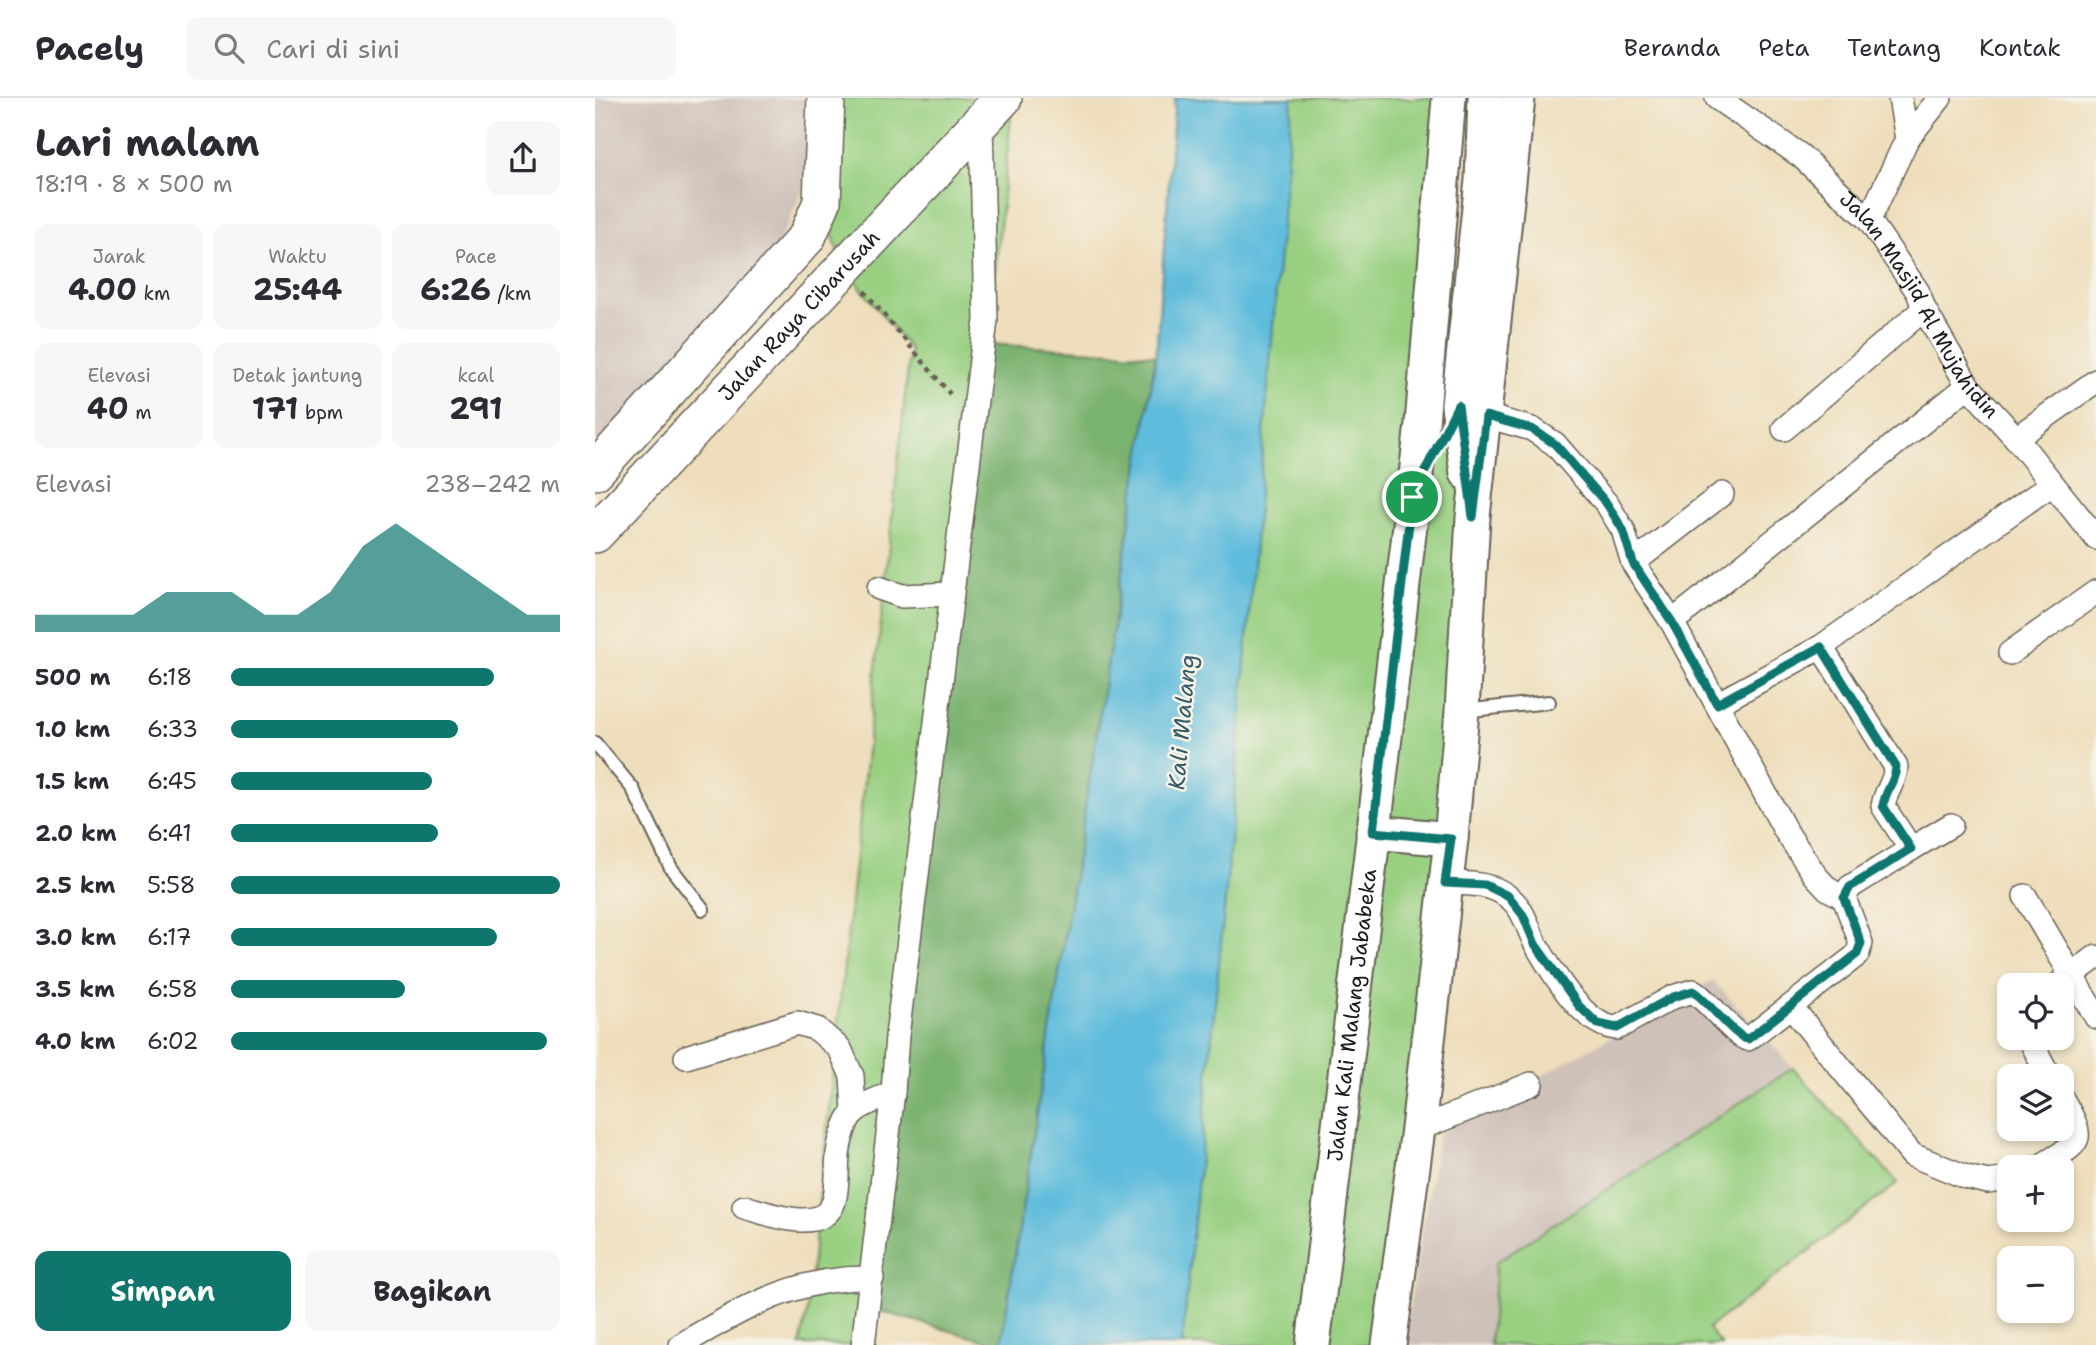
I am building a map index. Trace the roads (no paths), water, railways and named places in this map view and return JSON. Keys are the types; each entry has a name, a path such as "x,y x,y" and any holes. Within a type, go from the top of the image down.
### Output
{"main road":[{"name":"Jalan Raya Cibarusah","path":"595,471 807,237 822,202 826,98"},
{"name":"Jalan Kali Malang Jababeka","path":"1313,1345 1422,425 1449,98"},
{"path":"1389,1345 1418,1129 1451,839 1462,711 1473,517 1467,406 1485,98"},
{"path":"1412,497 1467,406 1518,98"},
{"name":"Jalan Raya Cibarusah","path":"595,534 990,106"},
{"path":"1373,832 1451,839"}],"street":[{"name":"Jalan Masjid Al Mujahidin","path":"1717,98 1801,156 1869,220 1918,292 1924,309 1968,386 2016,438 2096,538"},
{"path":"1901,98 1907,139"},
{"path":"1869,220 1907,139 1940,98"},
{"path":"863,1345 893,1092 897,1036 986,320 990,106"},
{"path":"1784,429 1924,309"},
{"path":"2016,438 2096,381"},
{"path":"1672,622 1968,386"},
{"path":"1445,883 1485,885 1501,891 1517,904 1535,944 1579,1006 1598,1024 1617,1028 1673,997 1693,991 1713,1006 1737,1036 1748,1039 1857,954 1861,943 1844,898 1828,889 1804,861 1672,622 1633,563 1623,530 1607,504 1555,444 1532,429 1467,406"},
{"path":"1717,704 1821,647 2052,484"},
{"path":"1633,563 1722,494"},
{"path":"879,588 902,596 951,594"},
{"path":"2010,653 2096,592"},
{"path":"1821,647 1896,767 1895,782 1885,795 1883,806 1911,849"},
{"path":"1844,898 1850,887 1951,825"},
{"path":"2025,896 2062,973"},
{"path":"2074,973 2096,957"},
{"path":"2074,991 2096,1017"},
{"path":"1791,1008 1912,1155 1966,1177 1988,1182 1997,1181"},
{"path":"686,1057 797,1023 817,1029 840,1049 852,1076 854,1112 836,1154 834,1202 826,1212 810,1220 782,1217 744,1207"},
{"path":"1418,1129 1531,1084"},
{"path":"854,1112 893,1092"},
{"path":"2059,1155 2075,1145 2080,1135 2074,1118"},
{"path":"681,1345 782,1291 836,1277 872,1278"}],"lane":[{"path":"1462,711 1549,702"},
{"path":"595,743 633,789 671,868 703,909"}],"water":[{"name":"Kali Malang","path":"1175,98 1292,98 1227,881 1182,1345 1001,1345 1156,355"}]}
